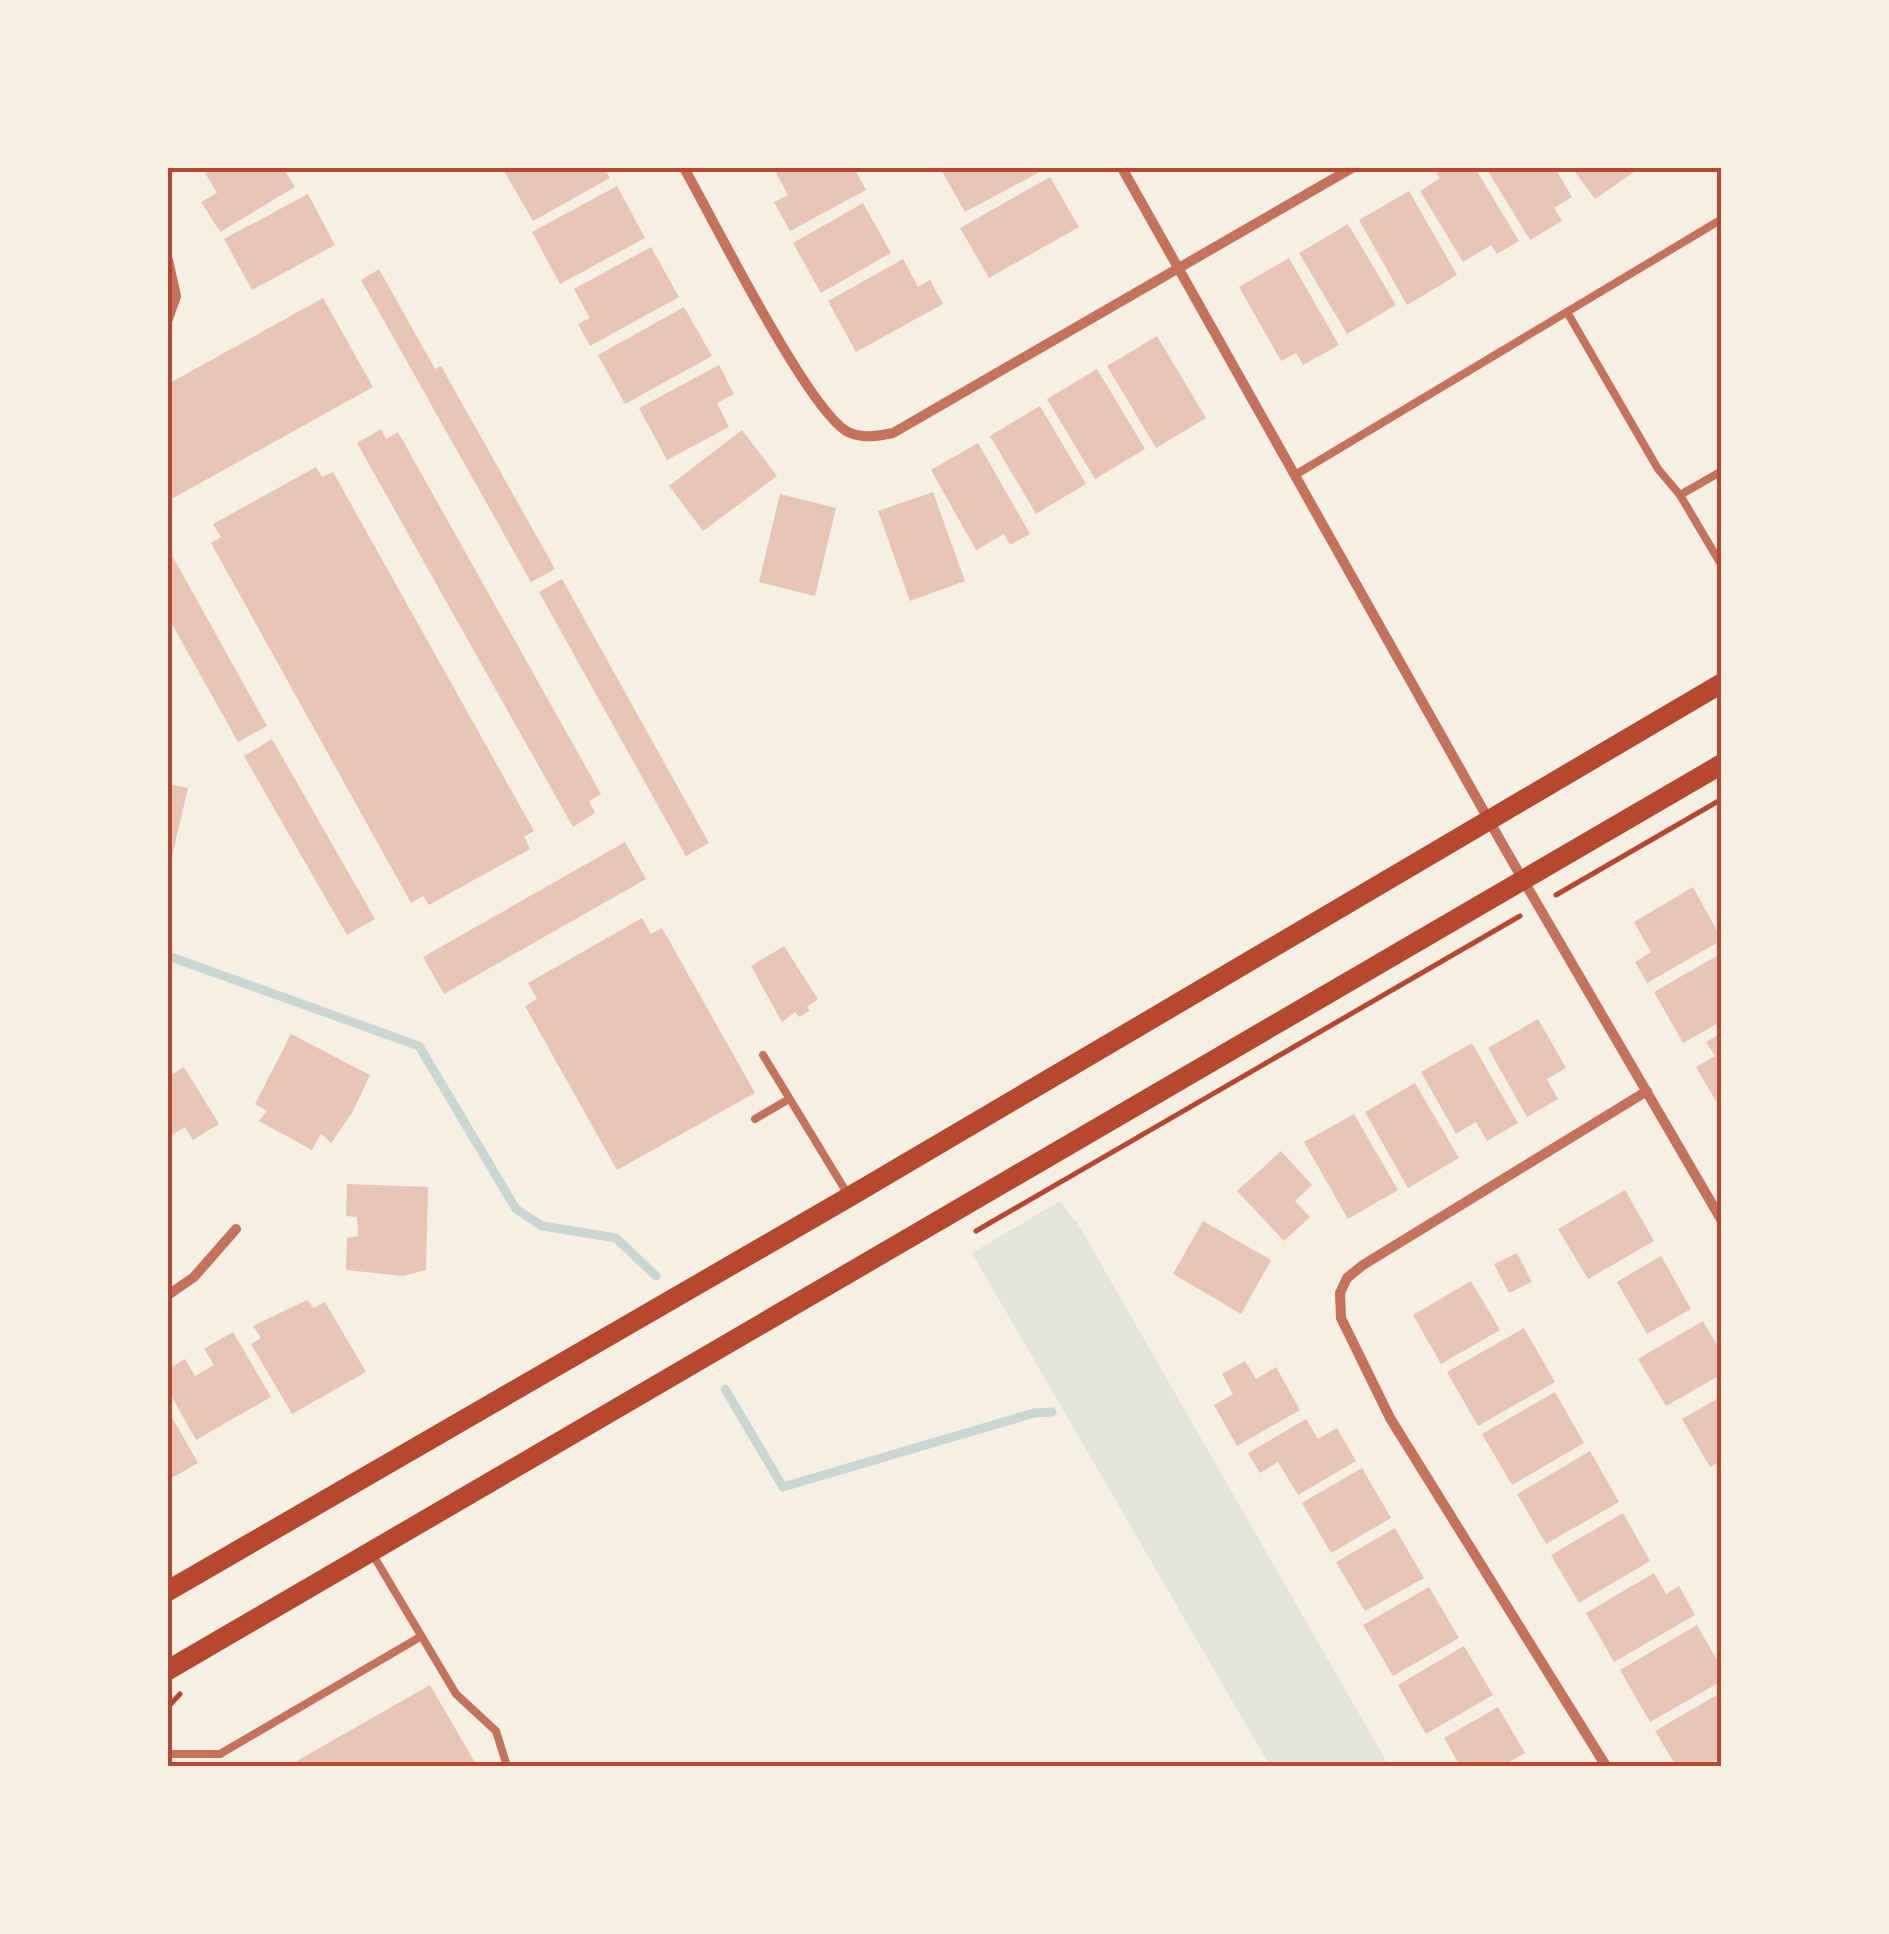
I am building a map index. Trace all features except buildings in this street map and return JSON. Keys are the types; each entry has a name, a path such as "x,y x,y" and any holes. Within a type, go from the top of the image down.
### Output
{"main road":[{"path":"168,1591 850,1197 1487,818 1722,684"},
{"path":"168,1670 1722,764"}],"street":[{"path":"684,168 816,401 850,433 872,438 894,433 1352,168"},
{"path":"1122,168 1487,818 1722,1222"},
{"path":"168,260 176,296 168,319"},
{"path":"1606,1766 1390,1418 1340,1318 1340,1293 1347,1278 1363,1264 1647,1091"},
{"path":"168,1294 194,1278 236,1229"}],"lane":[{"path":"1295,475 1722,218"},
{"path":"1567,312 1658,469 1680,496 1722,566"},
{"path":"1680,496 1722,471"},
{"path":"764,1056 850,1197"},
{"path":"755,1118 789,1099"},
{"path":"371,1551 456,1694 496,1732 507,1766"},
{"path":"213,1766 220,1754 420,1636"},
{"path":"168,1754 220,1754"}],"shaded area":[{"path":"1060,1201 1078,1224 1389,1766 1270,1766 972,1253"}],"waterway":[{"path":"168,956 419,1046 516,1209 542,1226 616,1238 656,1276"},
{"path":"725,1389 783,1487 1034,1413 1052,1412"}]}
